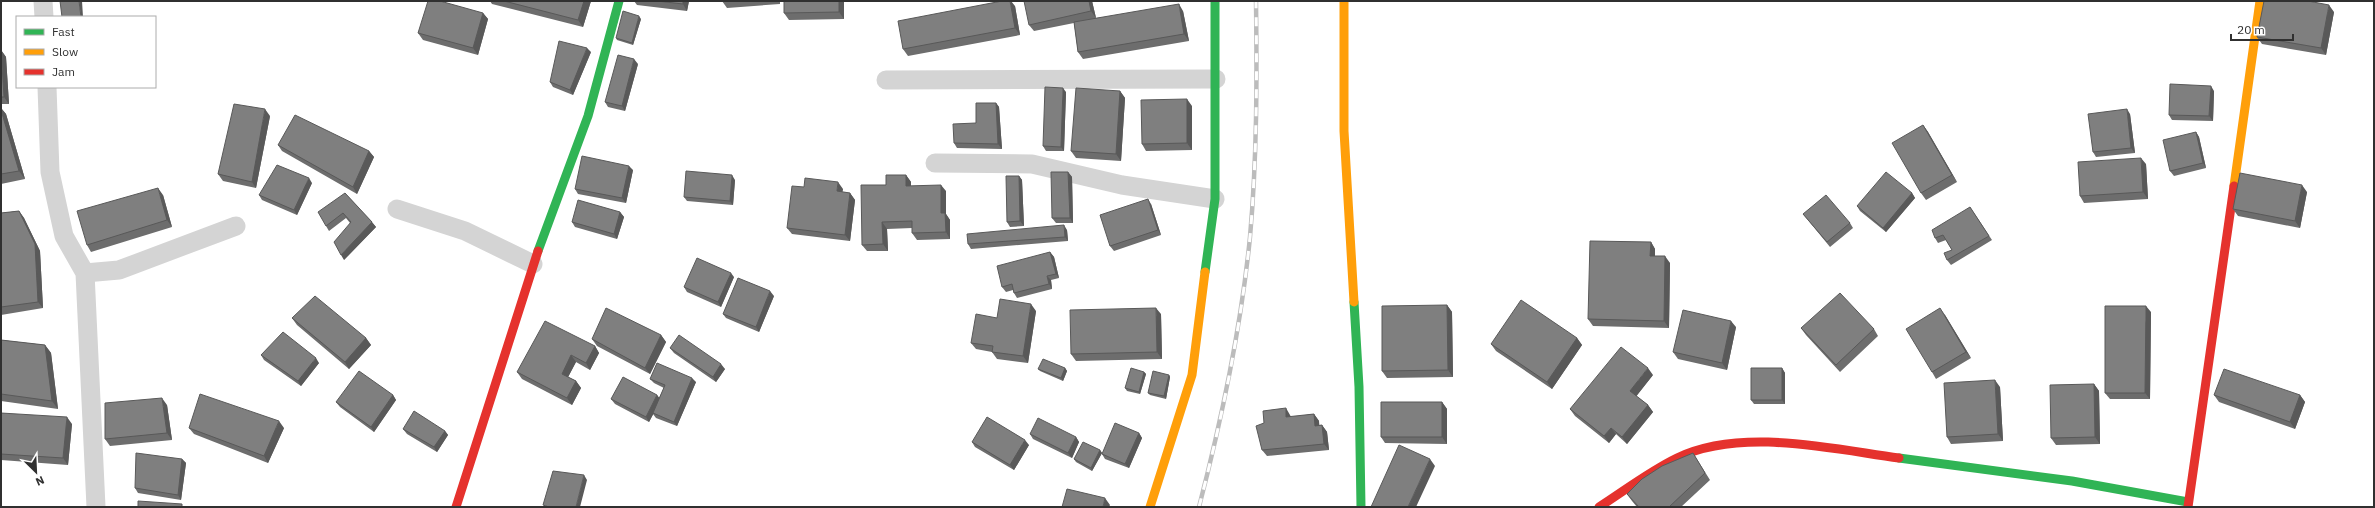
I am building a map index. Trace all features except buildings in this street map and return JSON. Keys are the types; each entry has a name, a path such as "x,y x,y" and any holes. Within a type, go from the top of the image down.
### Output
{"street":[{"path":"43,1 44,16"},
{"path":"456,507 533,264 588,116 618,1"},
{"path":"1150,507 1192,375 1215,199 1215,1"},
{"path":"1344,1 1344,131 1359,387 1361,507"},
{"path":"1599,507 1677,458 1716,446 1776,441 2072,481 2188,504 2260,1"},
{"path":"886,80 1216,79"},
{"path":"46,88 50,172 64,236 85,273 96,507"},
{"path":"935,163 1032,164 1122,185 1215,199"},
{"path":"397,209 465,231 533,264"},
{"path":"85,273 119,270 236,226"}],"railway":[{"path":"1199,507 1230,373 1250,237 1255,148 1256,1"}],"traffic: fast":[{"path":"538,251 588,116 619,1"},
{"path":"1205,272 1215,199 1215,1"},
{"path":"1354,302 1359,387 1361,507"},
{"path":"1899,458 2072,481 2188,502"}],"traffic: slow":[{"path":"1344,1 1344,131 1354,302"},
{"path":"2234,186 2260,1"},
{"path":"1150,507 1192,375 1205,272"}],"traffic: jam":[{"path":"2188,507 2234,186"},
{"path":"456,507 538,251"},
{"path":"1599,507 1647,475 1677,458 1702,449 1729,444 1758,442 1787,443 1899,458"}]}
